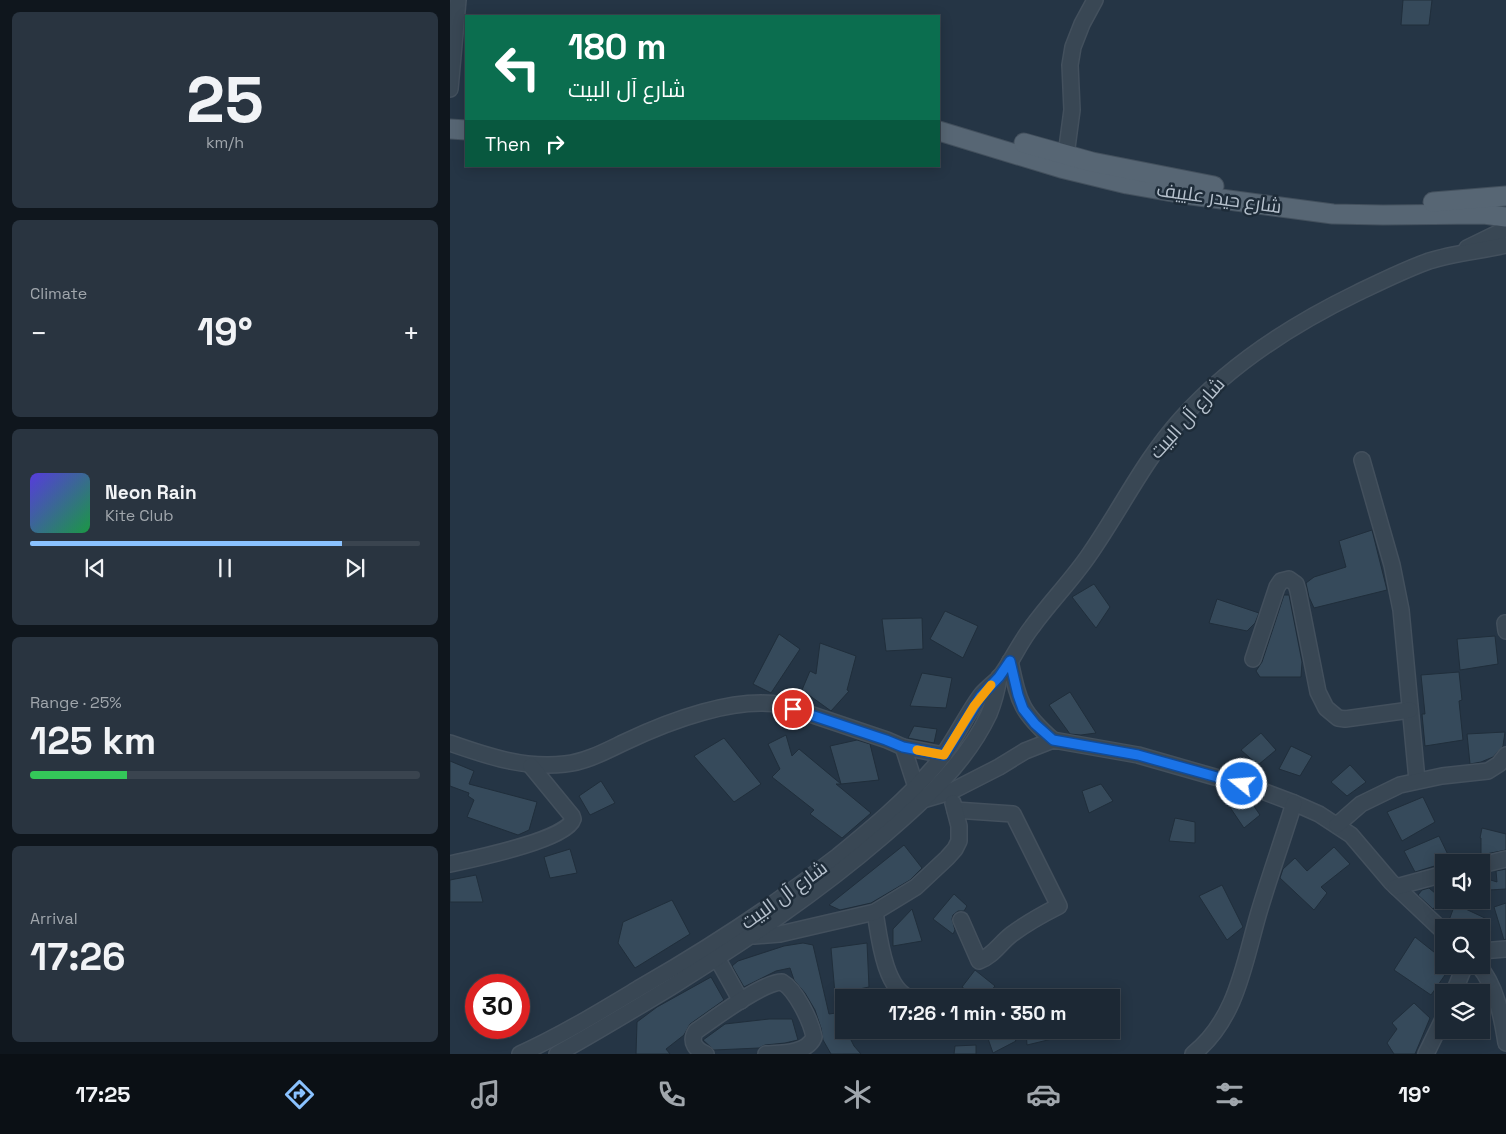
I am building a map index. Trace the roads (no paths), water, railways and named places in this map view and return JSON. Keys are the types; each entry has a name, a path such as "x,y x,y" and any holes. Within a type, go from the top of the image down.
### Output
{"main road":[{"name":"شارع حيدر علييف","path":"940,119 1092,162 1205,185 1306,200 1406,204 1506,196"},
{"path":"450,121 465,122"},
{"path":"450,129 465,130"},
{"name":"شارع حيدر علييف","path":"940,131 1061,168 1127,184 1184,194 1333,214 1484,214 1506,217"}],"street":[{"path":"450,89 458,0"},
{"path":"1066,154 1072,110 1070,64 1072,47 1095,0"},
{"name":"شارع آل البيت","path":"1457,253 1480,240 1506,229"},
{"name":"شارع آل البيت","path":"557,1054 751,936 856,859 894,818 916,787 944,755 981,696 999,677 1030,628 1087,559 1146,463 1181,418 1209,390 1246,358 1321,310 1408,269 1457,253 1506,245"},
{"path":"1362,460 1396,583 1401,610 1418,780"},
{"path":"1253,659 1277,587 1281,581 1289,579 1296,584 1318,692 1326,708 1333,715 1345,719 1410,710"},
{"path":"1010,661 1023,709 1035,724 1053,740"},
{"name":"شارع آل البيت","path":"520,1054 565,1032 679,965 756,916 894,818 926,799 953,768 981,729 994,700 999,677"},
{"path":"450,743 510,762 531,766 567,764 584,760 686,717 757,703 783,705 903,747 944,755"},
{"path":"926,799 950,792 999,767 1025,751 1053,740 1138,755 1206,773 1294,803 1319,814 1350,835 1396,887 1435,924"},
{"path":"903,747 916,787"},
{"path":"1337,825 1361,804 1400,785 1418,780 1488,772 1499,764 1506,755"},
{"path":"450,864 541,840 559,833 570,826 573,819 572,816 531,766"},
{"path":"751,936 780,934 875,912 916,887 955,849 959,841 960,833 950,792"},
{"path":"1193,1054 1214,1034 1238,989 1268,884 1294,803"},
{"path":"955,810 1013,814 1059,906 1010,935 988,958 979,962 962,920"},
{"path":"1490,862 1506,859"},
{"path":"1396,887 1435,876"},
{"path":"875,912 888,972 898,989"},
{"path":"1490,950 1506,949"},
{"path":"717,958 741,1001"},
{"path":"1484,974 1489,981 1502,1021 1506,1043"},
{"path":"706,1054 699,1051 695,1046 693,1036 696,1031 768,985 782,982 794,993 810,1023 814,1037 813,1041 805,1047 781,1053 766,1054"},
{"path":"1426,1054 1435,1036"}]}
